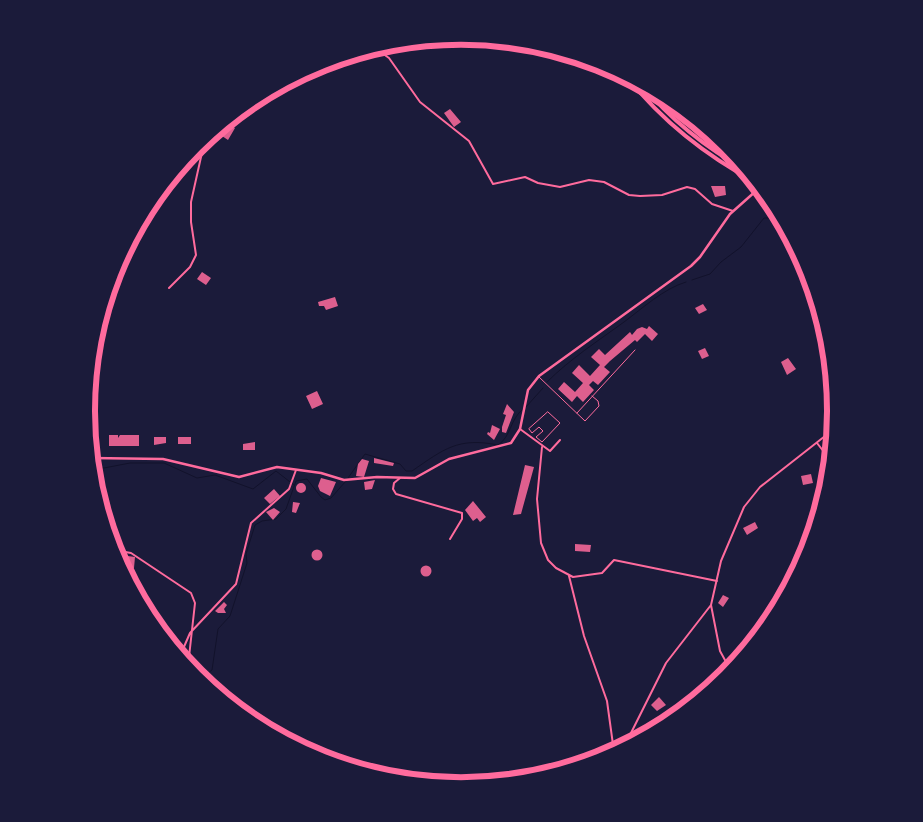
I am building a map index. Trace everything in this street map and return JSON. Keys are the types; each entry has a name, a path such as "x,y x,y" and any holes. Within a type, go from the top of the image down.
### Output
{"highway":[{"path":"641,92 653,107 684,136 718,161 740,173"},
{"path":"662,105 688,131 726,158"}],"street":[{"path":"383,54 389,58 420,102 469,141 493,184 525,177 538,183 560,187 590,180 604,182 629,194 640,196 662,195 687,187 695,189 712,204 733,211"},
{"path":"170,288 190,267 196,255 191,222 191,202 201,154"},
{"path":"99,458 162,459 239,477 277,467 350,480 377,476 415,478 449,459 501,447 514,440 520,429 528,390 539,376 691,266 700,257 733,211 755,192"},
{"path":"576,413 636,350"},
{"path":"539,376 585,421 599,406 598,401 592,396"},
{"path":"548,412 560,423 542,442 536,437 543,431 538,427 532,433 529,429 548,412"},
{"path":"520,429 542,447 550,451 560,440"},
{"path":"630,735 666,663 711,605 721,561 741,513 751,496 773,476 827,435"},
{"path":"817,443 825,453"},
{"path":"542,447 537,499 541,543 551,564 569,576 600,574 614,560 717,581"},
{"path":"183,649 190,633 236,584 241,572 245,540 254,518 289,489 296,469"},
{"path":"400,478 394,483 393,489 396,494 462,513 462,519 450,539"},
{"path":"123,552 131,553 191,593 195,603 189,655"},
{"path":"569,576 582,629 607,701 613,744"},
{"path":"711,605 720,651 727,663"}],"building":[{"path":"450,109 461,122 454,127 444,113"},
{"path":"232,126 235,128 228,140 222,136"},
{"path":"711,186 725,186 726,195 715,197"},
{"path":"202,272 211,278 206,285 197,279"},
{"path":"335,297 338,306 326,310 324,306 319,306 318,302"},
{"path":"703,304 707,310 699,314 695,308"},
{"path":"649,326 658,334 652,341 645,334 610,361 604,367 610,372 598,385 593,381 589,385 594,390 583,402 577,396 572,402 558,389 564,382 575,392 583,383 572,373 579,365 590,376 600,365 591,357 599,349 605,355 630,332 632,335 637,329 642,327 647,329"},
{"path":"705,348 709,356 702,359 698,351"},
{"path":"788,358 796,369 787,375 781,362"},
{"path":"317,391 323,404 312,409 306,396"},
{"path":"507,404 514,412 506,433 502,432 502,427 506,415 503,414"},
{"path":"492,425 500,429 494,440 487,434 488,432 490,433"},
{"path":"109,435 118,435 118,438 120,435 139,435 139,446 109,446"},
{"path":"154,437 166,437 166,443 154,445"},
{"path":"178,437 191,437 191,444 178,444"},
{"path":"255,442 255,450 243,450 243,444"},
{"path":"374,458 394,463 393,466 374,463"},
{"path":"362,459 369,461 364,477 356,476 358,464"},
{"path":"525,465 534,467 521,514 513,515"},
{"path":"811,474 813,483 803,485 801,476"},
{"path":"321,478 336,482 330,496 320,491 318,486"},
{"path":"375,480 372,489 365,490 364,482"},
{"path":"301,483 306,488 301,493 296,488"},
{"path":"274,489 280,496 270,504 264,498"},
{"path":"473,501 486,517 480,522 477,518 473,521 465,510"},
{"path":"293,502 300,503 296,513 292,512"},
{"path":"274,508 280,512 273,520 266,512"},
{"path":"755,522 758,528 747,535 743,528"},
{"path":"575,544 591,545 590,552 575,551"},
{"path":"315,550 319,550 322,555 321,559 315,560 312,557 312,553"},
{"path":"125,556 135,557 134,568 131,568"},
{"path":"424,566 428,566 431,571 430,575 424,576 421,573 421,569"},
{"path":"723,595 729,598 723,607 718,603"},
{"path":"224,602 227,605 224,609 226,613 215,611"},
{"path":"659,697 666,705 657,711 651,705"}],"waterway":[{"path":"692,280 710,274 721,262 741,247 764,218 772,218"},
{"path":"547,382 575,358 654,299 669,289 686,282"},
{"path":"526,407 543,388"},
{"path":"348,478 365,454 400,464 406,471 412,471 452,447 472,443 498,445 506,437 515,418 523,409"},
{"path":"100,467 130,463 164,463 197,478 215,475 253,489 276,471 294,485"},
{"path":"207,674 212,670 218,629 230,616 247,563 246,554 255,525 262,521 276,519 286,509 296,481 307,479 325,500 331,498 346,481"}]}
